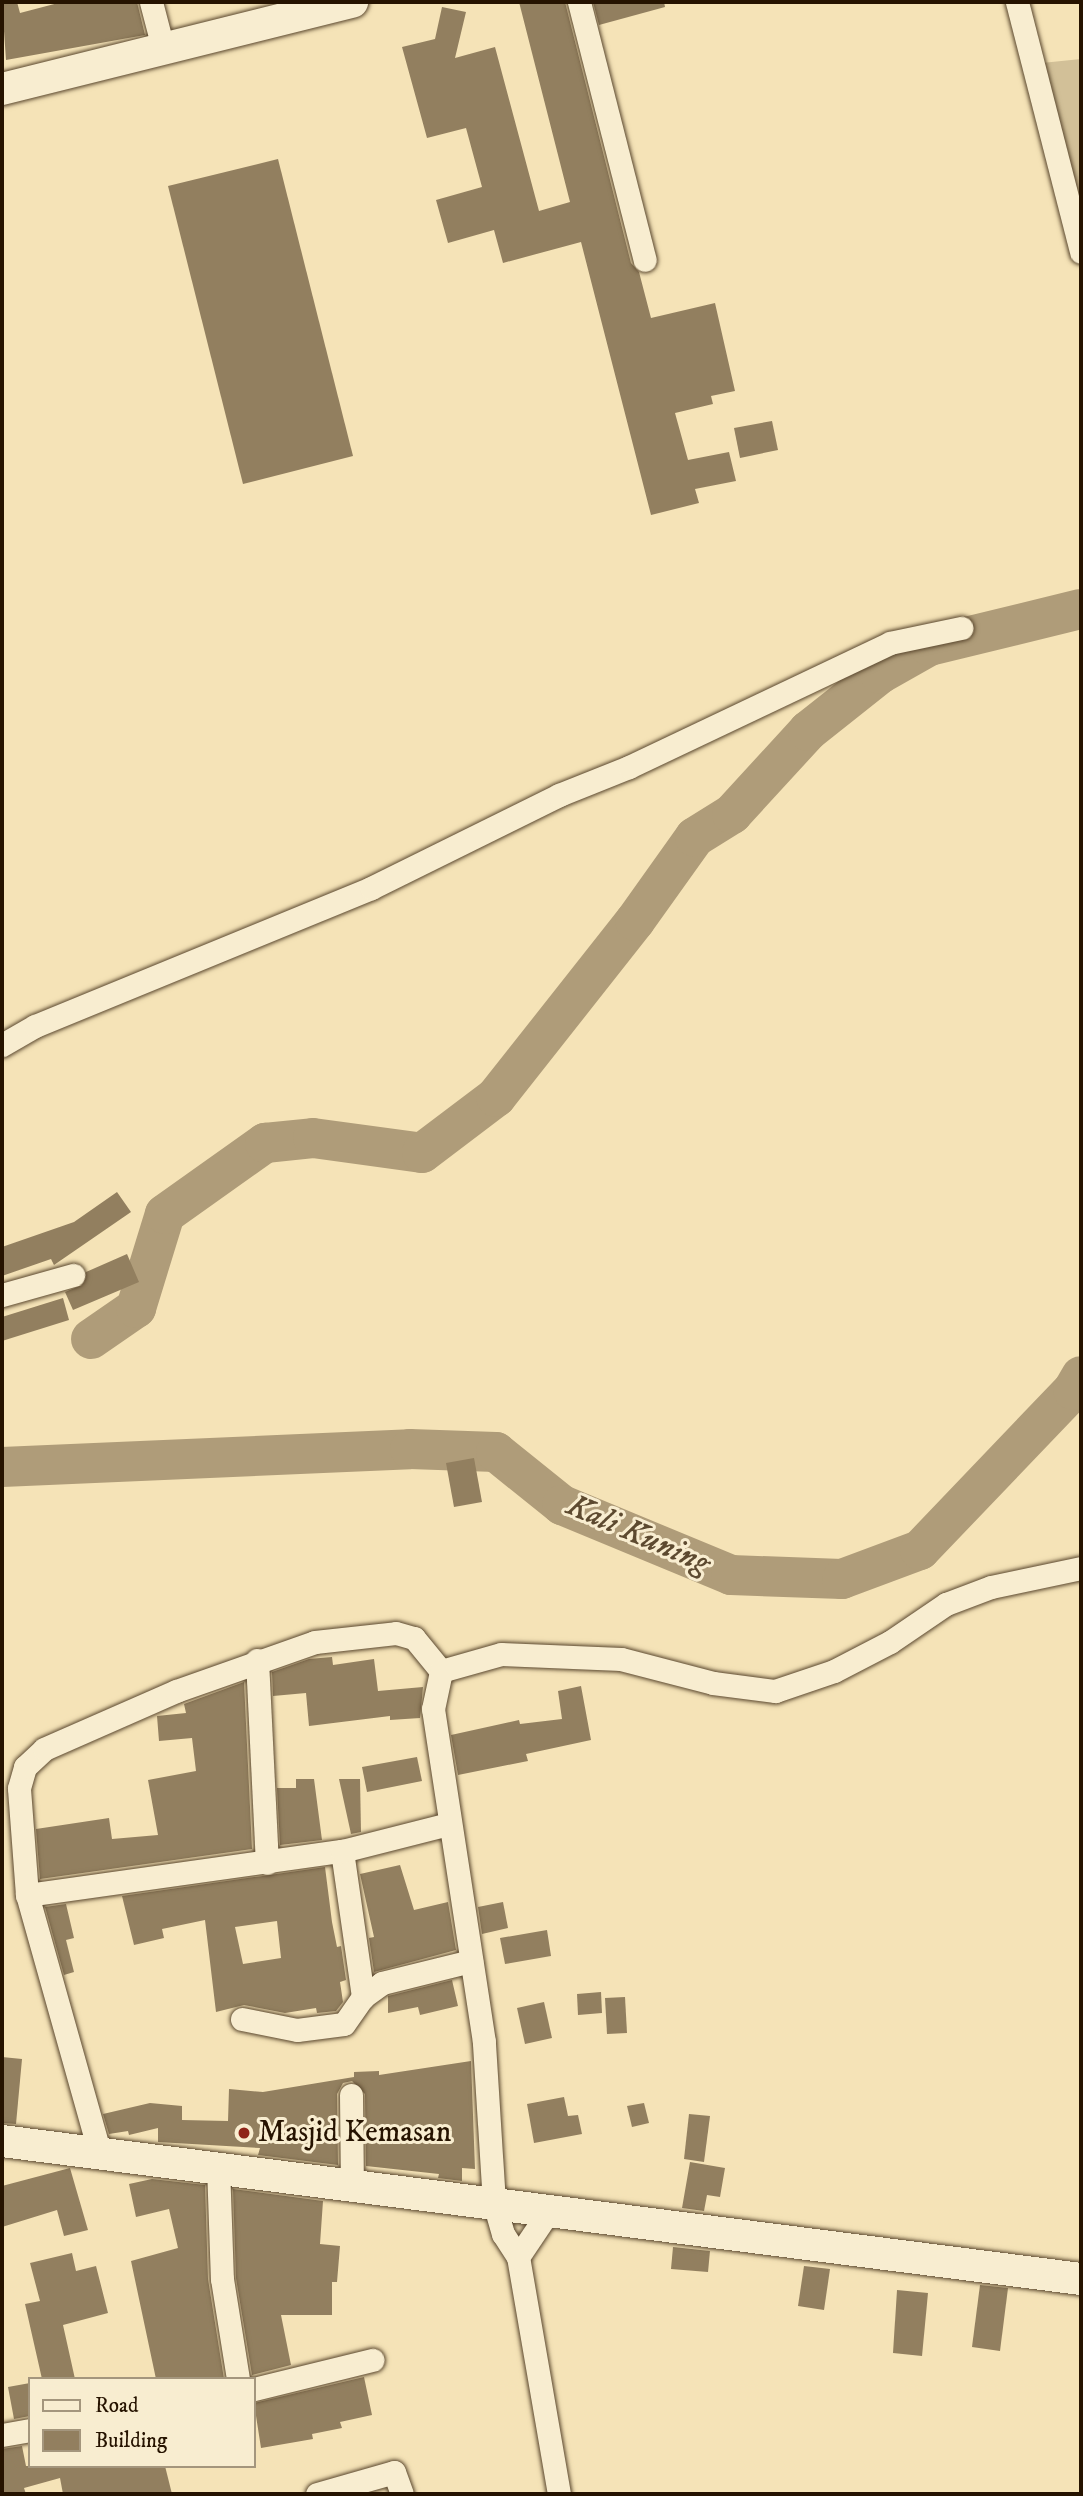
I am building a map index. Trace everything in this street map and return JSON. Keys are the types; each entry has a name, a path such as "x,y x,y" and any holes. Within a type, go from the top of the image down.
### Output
{"street":[{"path":"151,2 163,47"},
{"path":"2,89 352,2"},
{"path":"579,2 645,260"},
{"path":"1017,2 1081,252"},
{"path":"2,1045 36,1026 392,879 559,795 629,767 890,643 961,628"},
{"path":"2,1295 73,1275"},
{"path":"441,1671 502,1654 621,1658 713,1683 775,1691 834,1671 890,1642 946,1604 991,1587 1081,1568"},
{"path":"100,2154 27,1895 19,1788 25,1768 44,1749 257,1660 314,1642 396,1633 414,1638 441,1671"},
{"path":"257,1660 267,1863"},
{"path":"441,1671 433,1709 484,2042 494,2203 503,2234 517,2257 559,2494"},
{"path":"27,1895 342,1851 449,1824"},
{"path":"342,1851 363,1997"},
{"path":"242,2019 297,2030 344,2024 363,1997 382,1983 471,1961"},
{"path":"351,2095 352,2187"},
{"path":"2,2141 218,2166 352,2187 1081,2279"},
{"path":"218,2166 222,2279 238,2377"},
{"path":"517,2257 549,2211"},
{"path":"256,2389 372,2360"},
{"path":"2,2435 28,2430"},
{"path":"317,2494 394,2472 402,2494"}],"shaded area":[{"path":"1081,59 1081,245 1032,64"}],"building":[{"path":"2,2 17,2 20,13 62,2 137,2 145,35 6,60"},
{"path":"519,2 565,2 631,263 639,272 651,318 715,303 735,391 711,396 713,404 675,413 688,460 729,452 736,481 695,489 699,503 651,515 581,242 503,263 494,230 448,243 436,200 482,187 466,128 427,138 402,47 435,39 442,7 466,12 455,58 495,47 539,211 570,202"},
{"path":"593,2 664,2 665,7 599,25"},
{"path":"278,159 353,456 243,484 168,186"},
{"path":"772,421 778,450 740,458 734,428"},
{"path":"117,1192 131,1212 54,1265 51,1259 2,1276 2,1247 74,1222"},
{"path":"127,1254 139,1282 73,1310 65,1292 82,1285 86,1272"},
{"path":"63,1298 69,1320 2,1341 2,1317"},
{"path":"474,1458 482,1502 454,1507 446,1463"},
{"path":"332,1657 333,1665 374,1659 378,1691 423,1687 420,1718 390,1720 390,1716 309,1726 306,1693 273,1696 272,1672 309,1659"},
{"path":"244,1682 252,1849 40,1879 36,1829 109,1818 112,1839 158,1835 148,1780 196,1771 192,1738 159,1741 157,1716 186,1713 184,1704"},
{"path":"581,1686 591,1740 526,1754 528,1761 458,1775 451,1735 519,1720 520,1724 562,1719 558,1691"},
{"path":"417,1757 422,1781 367,1792 362,1767"},
{"path":"296,1779 314,1779 322,1840 280,1845 277,1788 296,1788"},
{"path":"339,1779 360,1779 361,1832 351,1834"},
{"path":"400,1865 414,1910 448,1902 456,1950 374,1972 369,1938 374,1937 360,1874"},
{"path":"325,1867 332,1922 337,1947 341,1946 346,1980 340,1982 343,2002 336,2011 317,2013 316,2008 285,2013 244,2005 216,2012 205,1920 162,1929 164,1938 134,1945 122,1896","holes":["277,1921 281,1958 243,1964 235,1927"]},
{"path":"503,1902 508,1928 482,1934 478,1907"},
{"path":"66,1904 74,1938 66,1940 74,1972 64,1975 45,1907"},
{"path":"547,1930 551,1956 505,1964 500,1938"},
{"path":"452,1980 458,2006 420,2015 418,2007 388,2013 388,1996"},
{"path":"601,1992 602,2013 578,2015 577,1994"},
{"path":"625,1997 627,2033 607,2034 605,1998"},
{"path":"544,2002 552,2038 525,2044 517,2008"},
{"path":"2,2057 22,2059 16,2124 2,2123"},
{"path":"471,2061 475,2169 462,2168 462,2181 438,2178 439,2174 366,2166 365,2094 352,2081 343,2083 337,2094 338,2165 258,2155 260,2148 158,2142 158,2128 129,2135 128,2131 109,2134 103,2114 150,2103 182,2106 182,2120 228,2121 229,2089 263,2092 354,2077 354,2072 379,2071 379,2075"},
{"path":"564,2097 568,2116 578,2115 582,2134 534,2143 527,2104"},
{"path":"644,2103 649,2123 632,2127 627,2106"},
{"path":"689,2114 710,2116 704,2162 684,2159"},
{"path":"690,2162 725,2168 720,2197 707,2195 704,2211 682,2208"},
{"path":"70,2168 88,2230 64,2236 57,2210 2,2227 2,2186"},
{"path":"152,2179 205,2185 208,2279 224,2377 156,2377 131,2261 178,2248 169,2209 136,2217 129,2184"},
{"path":"233,2189 323,2201 320,2244 340,2246 337,2282 332,2282 332,2315 281,2315 291,2365 252,2375 236,2278"},
{"path":"673,2247 710,2251 708,2272 671,2269"},
{"path":"72,2253 76,2271 96,2266 108,2313 63,2325 75,2377 42,2377 25,2304 40,2301 30,2263"},
{"path":"804,2266 830,2269 824,2310 798,2306"},
{"path":"980,2285 1008,2288 1000,2351 972,2347"},
{"path":"897,2290 928,2293 922,2356 893,2353"},
{"path":"364,2377 372,2415 340,2422 342,2428 312,2434 313,2439 261,2448 256,2403"},
{"path":"28,2383 28,2416 14,2419 8,2387"},
{"path":"22,2446 28,2468 166,2468 172,2494 63,2494 60,2478 24,2488 26,2494 4,2494 2,2449"}],"waterway":[{"path":"91,1339 136,1308 165,1214 265,1143 313,1138 422,1153 496,1097 635,921 695,837 732,814 808,731 880,674 929,646 1081,609"},
{"name":"Kali Kuning","path":"2,1467 410,1449 496,1452 562,1505 731,1575 842,1579 920,1550 1073,1390 1081,1376"}],"place":[{"name":"Masjid Kemasan","path":"244,2133"}]}
